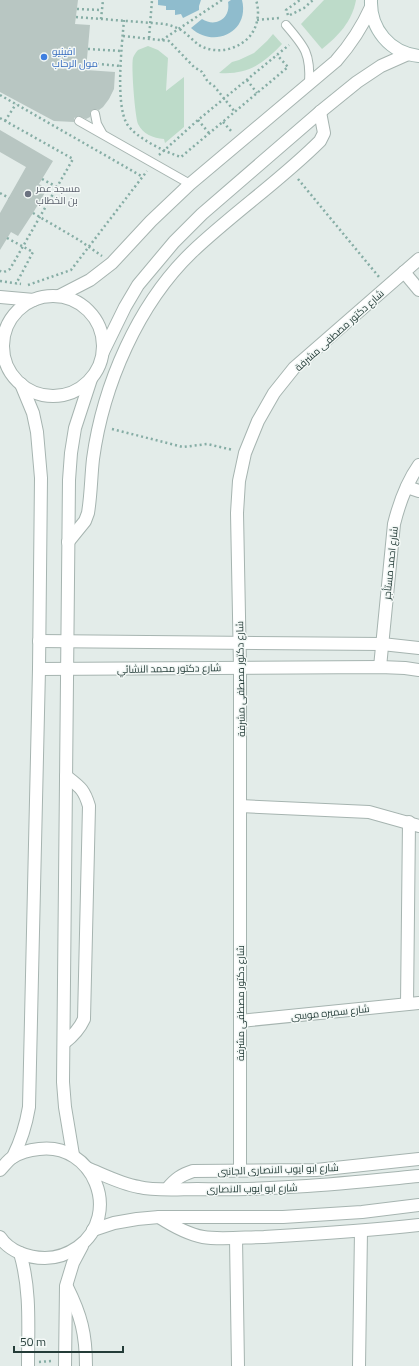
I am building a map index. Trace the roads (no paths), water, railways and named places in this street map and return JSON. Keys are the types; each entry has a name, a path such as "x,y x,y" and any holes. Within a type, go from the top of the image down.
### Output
{"street":[{"path":"371,3 376,27 382,36 394,47 414,55"},
{"path":"59,296 90,280 112,263 190,184 336,61 346,51 362,27 371,3"},
{"path":"73,1155 65,1107 63,1082 69,480 75,428 91,379 125,307 138,285 174,242 202,214 320,112 368,74 381,66 414,55"},
{"path":"68,542 85,521 88,513 93,459 105,404 128,344 142,315 173,273 191,253 217,229 317,145 323,137 324,128 320,112"},
{"name":"شارع دكتور مصطفى مشرفة","path":"240,1170 240,642 237,512 245,453 258,421 274,393 294,368 419,259"},
{"path":"404,272 419,290"},
{"path":"91,379 70,393 44,395 32,391 21,384 14,377 2,357 6,330 12,318 22,307 34,300 47,296 59,296 80,304 89,311 101,330 103,352"},
{"path":"0,297 34,300"},
{"path":"0,1170 13,1157 22,1136 29,1107 39,669 41,478 37,432 33,414 21,384"},
{"name":"شارع احمد مستأجر","path":"380,667 394,524 398,506 419,465"},
{"path":"407,487 419,491"},
{"path":"39,641 382,644 419,648"},
{"name":"شارع دكتور محمد النشائي","path":"39,669 380,667 419,670"},
{"path":"64,1043 79,1029 84,1019 89,806 81,788 66,776"},
{"path":"240,806 369,812 414,824 413,1004"},
{"name":"شارع سميره موسى","path":"240,1021 413,1004"},
{"path":"13,1157 30,1150 45,1148 60,1150 73,1155 87,1168 95,1179 99,1192 100,1205 98,1218 93,1230 84,1242 73,1263 66,1286 65,1364"},
{"name":"شارع ابو ايوب الانصارى الجانبى","path":"167,1189 173,1180 182,1174 193,1171 316,1170 419,1159"},
{"name":"شارع ابو ايوب الانصارى","path":"87,1168 139,1188 167,1189 238,1190 308,1187 419,1176"},
{"path":"93,1230 122,1222 159,1217 283,1217 338,1214 419,1205"},
{"path":"159,1217 173,1226 205,1238 236,1238 361,1231 419,1225"},
{"path":"359,1366 361,1231"},
{"path":"0,1238 20,1253 36,1258 53,1258 70,1253 84,1242"},
{"path":"236,1238 238,1366"},
{"path":"20,1253 25,1269 29,1302 28,1364"},
{"path":"66,1286 77,1306 84,1328 86,1366"}],"lane":[{"path":"286,25 307,53 310,70 309,84"},
{"path":"95,114 97,124 103,134"},
{"path":"79,121 152,164 190,184"}],"water":[{"path":"158,0 201,0 199,10 183,18 181,14 175,15 175,10 166,10 166,6 158,5"},
{"path":"231,0 242,0 243,11 241,21 228,34 219,37 210,37 200,34 191,28 202,19 207,22 217,22 221,20 227,13 228,2"}],"place":[{"name":"افينيو مول الرحاب","path":"44,57"},
{"name":"مسجد عمر بن الخطاب","path":"28,194"}]}
